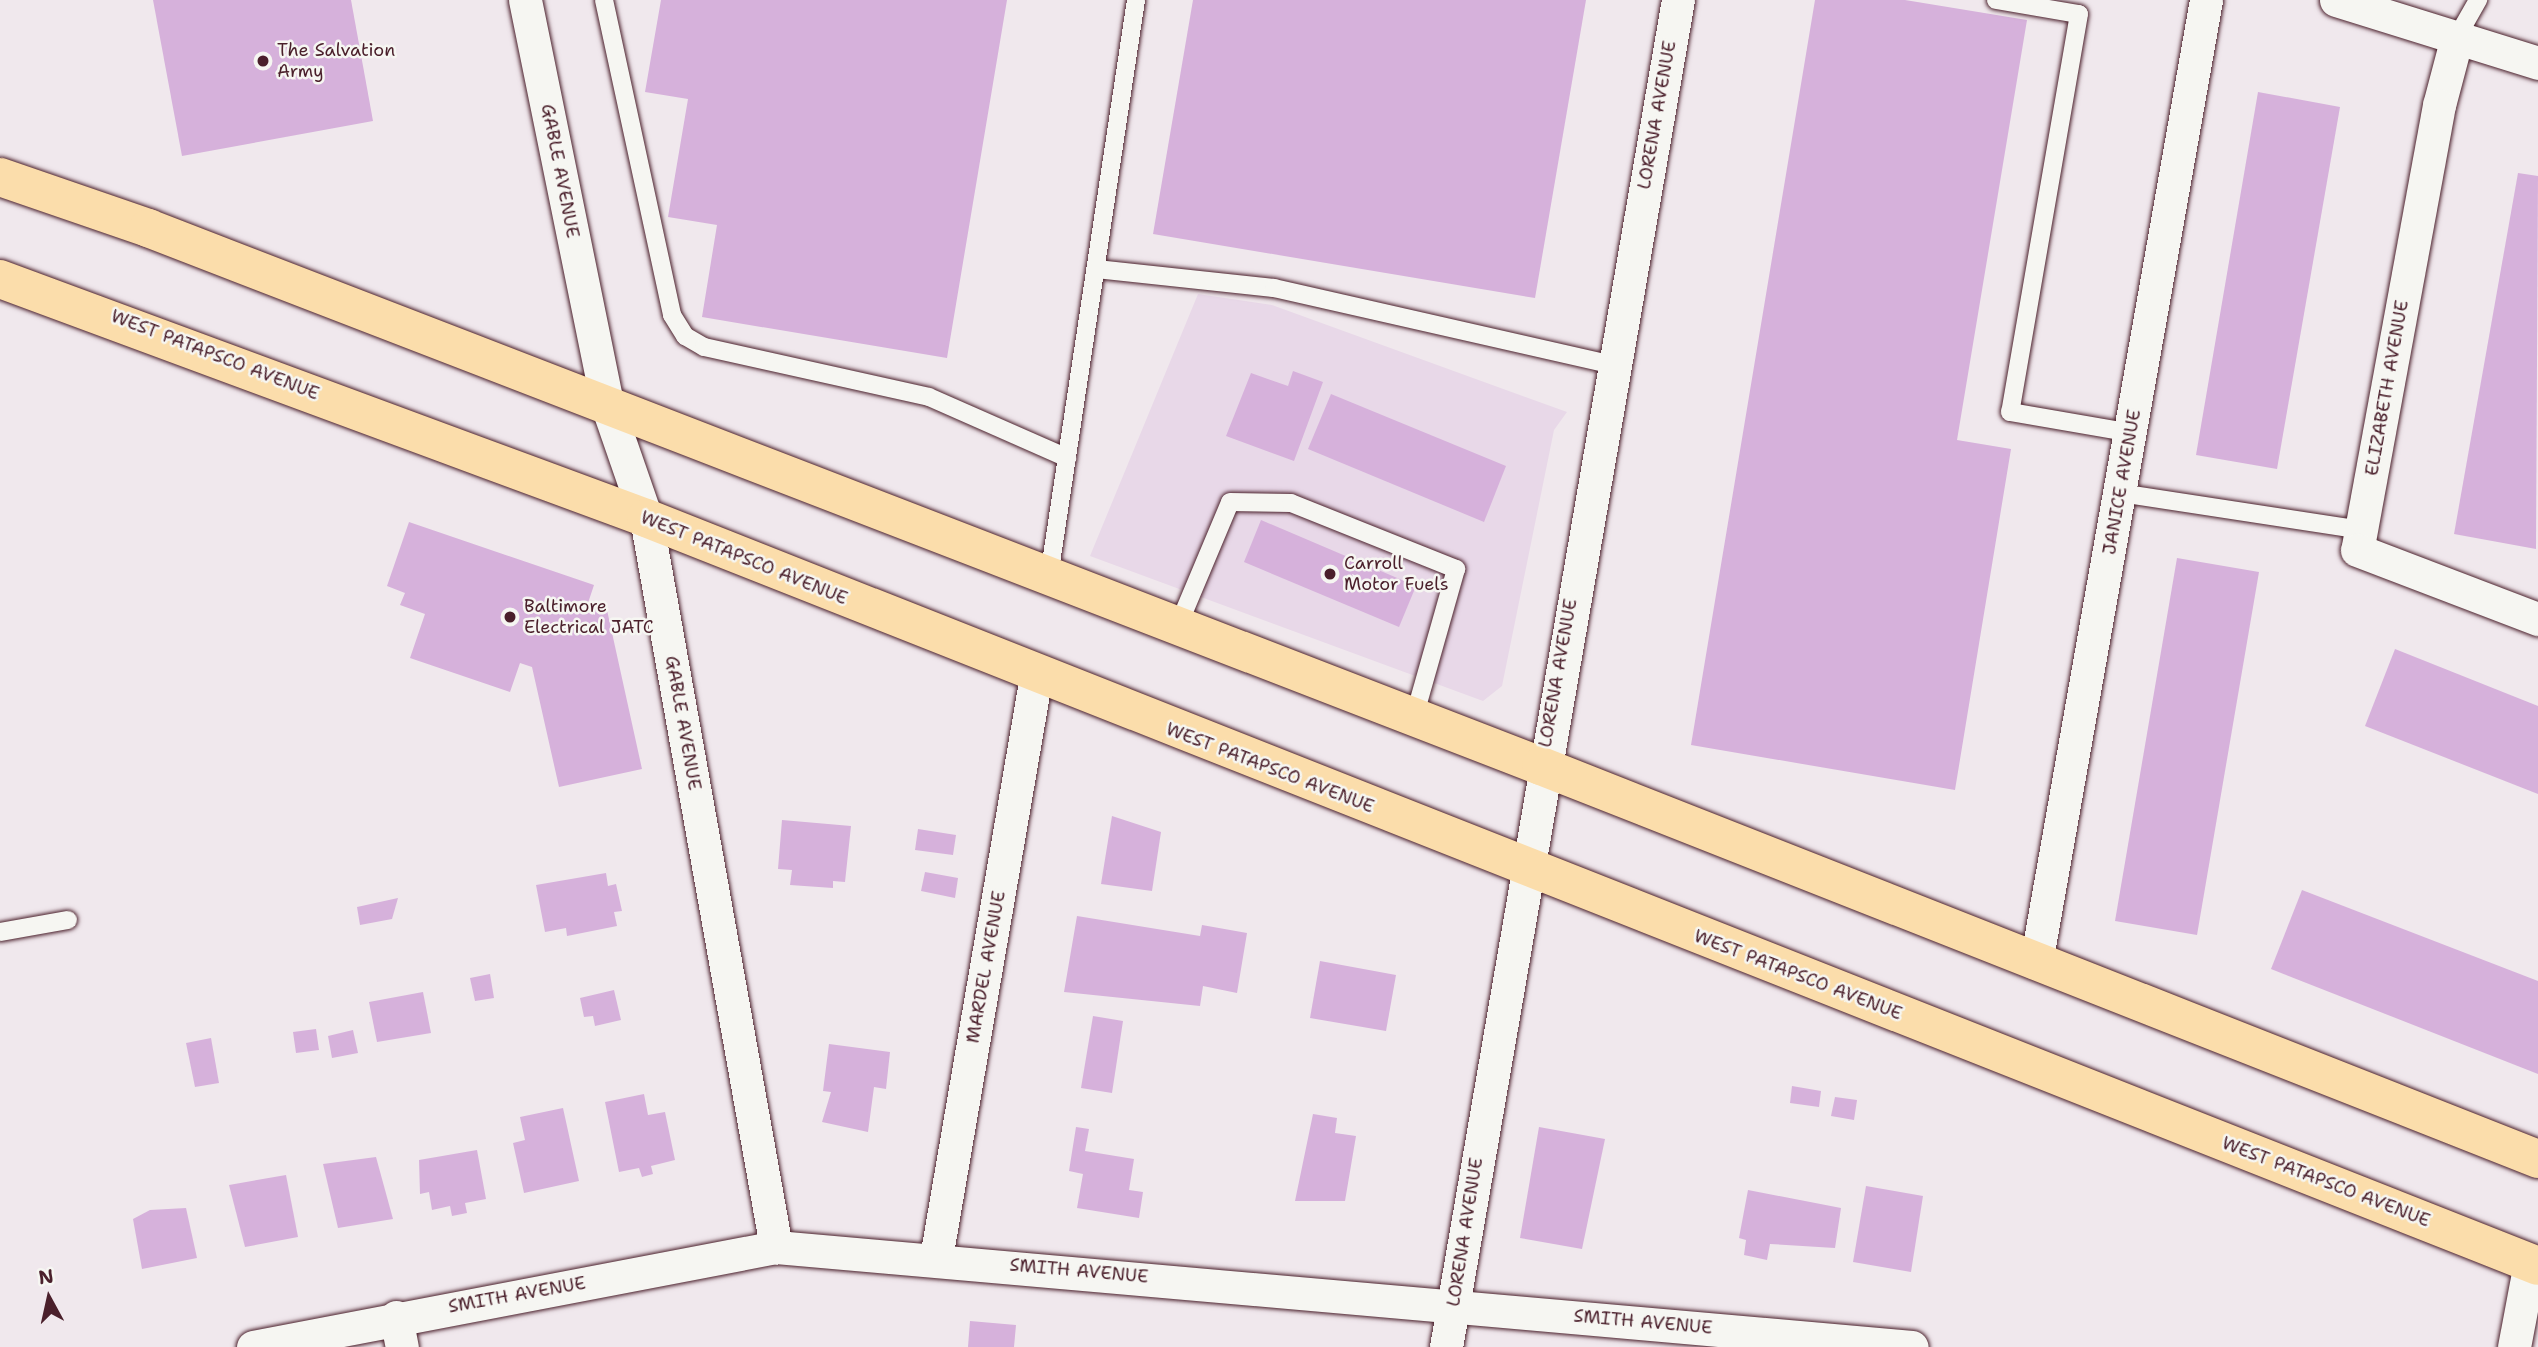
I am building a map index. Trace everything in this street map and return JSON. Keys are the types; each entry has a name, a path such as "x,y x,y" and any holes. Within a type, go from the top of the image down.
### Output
{"main road":[{"path":"0,177 148,228 608,408 1541,766 2538,1159"},
{"name":"WEST PATAPSCO AVENUE","path":"0,279 646,518 1036,676 2534,1264"}],"street":[{"name":"GABLE AVENUE","path":"525,0 608,408 646,518 776,1247"},
{"name":"LORENA AVENUE","path":"1446,1347 1541,766 1678,0"},
{"name":"JANICE AVENUE","path":"2036,963 2206,0"},
{"path":"2336,0 2538,63"},
{"name":"ELIZABETH AVENUE","path":"2458,37 2439,105 2357,550 2538,619"},
{"name":"MARDEL AVENUE","path":"936,1258 1036,676"},
{"name":"SMITH AVENUE","path":"253,1347 399,1332 776,1247 936,1258 1912,1347"},
{"path":"2514,1347 2534,1264"}],"lane":[{"path":"604,0 672,315 685,336 704,346 929,397 1067,458"},
{"path":"1049,576 1136,0"},
{"path":"1996,0 2079,14 2010,412 2130,433"},
{"path":"2458,37 2478,0"},
{"path":"1096,269 1274,288 1613,365"},
{"path":"2120,493 2362,530"},
{"path":"1178,626 1230,502 1291,503 1457,569 1414,717"},
{"path":"0,933 68,920"}],"shaded area":[{"path":"1198,294 1272,305 1567,412 1554,430 1502,686 1483,701 1090,556"}],"building":[{"name":"The Salvation Army","path":"153,0 351,0 373,121 182,156"},
{"path":"661,0 1007,0 947,358 702,317 717,225 668,217 688,99 645,92"},
{"path":"1193,0 1586,0 1535,298 1153,234"},
{"path":"1815,0 1905,0 2027,20 1957,440 2011,449 1955,790 1691,745"},
{"path":"2258,92 2340,107 2277,469 2196,455"},
{"path":"2518,173 2538,176 2536,549 2454,534"},
{"path":"1293,371 1323,382 1294,461 1226,436 1251,373 1288,386"},
{"path":"1331,394 1506,466 1484,522 1308,449"},
{"name":"Carroll Motor Fuels","path":"1261,520 1416,586 1399,627 1244,562"},
{"path":"409,522 594,585 588,603 607,610 642,769 559,787 532,667 520,663 510,692 410,658 425,614 400,605 405,593 387,586"},
{"path":"2177,558 2259,572 2197,935 2115,921"},
{"path":"2395,649 2538,706 2538,794 2365,726"},
{"path":"1112,816 1161,832 1152,891 1101,884"},
{"path":"782,820 851,826 845,882 833,881 833,888 790,885 792,870 778,869"},
{"path":"918,829 956,835 953,855 915,850"},
{"path":"925,872 958,878 955,898 921,891"},
{"path":"606,873 608,886 616,884 622,911 614,912 617,926 567,936 566,928 545,932 536,885"},
{"path":"2302,890 2538,981 2538,1074 2271,969"},
{"path":"398,898 392,919 360,925 357,907"},
{"path":"1077,916 1200,936 1202,925 1247,933 1237,993 1203,986 1200,1006 1064,992"},
{"path":"1320,961 1396,975 1386,1031 1310,1018"},
{"path":"490,974 494,998 475,1001 470,978"},
{"path":"614,990 621,1020 595,1026 593,1016 584,1017 580,998"},
{"path":"423,992 431,1033 377,1042 369,1002"},
{"path":"1093,1016 1123,1021 1112,1093 1081,1088"},
{"path":"316,1029 319,1050 296,1053 293,1032"},
{"path":"353,1030 358,1053 332,1058 328,1036"},
{"path":"211,1038 219,1083 195,1087 186,1043"},
{"path":"829,1044 890,1052 886,1089 874,1087 868,1132 822,1122 831,1092 823,1091"},
{"path":"1792,1086 1821,1091 1819,1107 1790,1103"},
{"path":"644,1094 648,1115 665,1112 675,1160 651,1166 653,1174 642,1177 639,1168 619,1172 605,1102"},
{"path":"1835,1097 1857,1100 1854,1120 1831,1116"},
{"path":"563,1108 579,1181 524,1193 513,1143 525,1140 520,1117"},
{"path":"1313,1114 1337,1118 1335,1133 1356,1136 1345,1201 1295,1201"},
{"path":"1076,1127 1089,1129 1085,1151 1134,1159 1129,1190 1143,1192 1139,1218 1077,1208 1083,1174 1069,1171"},
{"path":"1539,1127 1605,1139 1582,1249 1520,1238"},
{"path":"477,1150 486,1199 465,1203 467,1213 452,1216 450,1206 432,1210 429,1192 420,1194 419,1160"},
{"path":"376,1157 393,1219 338,1228 323,1164"},
{"path":"286,1175 298,1237 245,1247 229,1185"},
{"path":"1866,1186 1923,1196 1911,1272 1853,1262"},
{"path":"1748,1190 1841,1208 1835,1248 1770,1244 1767,1260 1744,1255 1746,1240 1739,1238"},
{"path":"186,1208 197,1258 142,1269 133,1219 150,1210"},
{"path":"970,1321 1016,1325 1014,1347 968,1347"}],"place":[{"name":"The Salvation Army","path":"263,61"},
{"name":"Carroll Motor Fuels","path":"1330,574"},
{"name":"Baltimore Electrical JATC","path":"510,617"}]}
